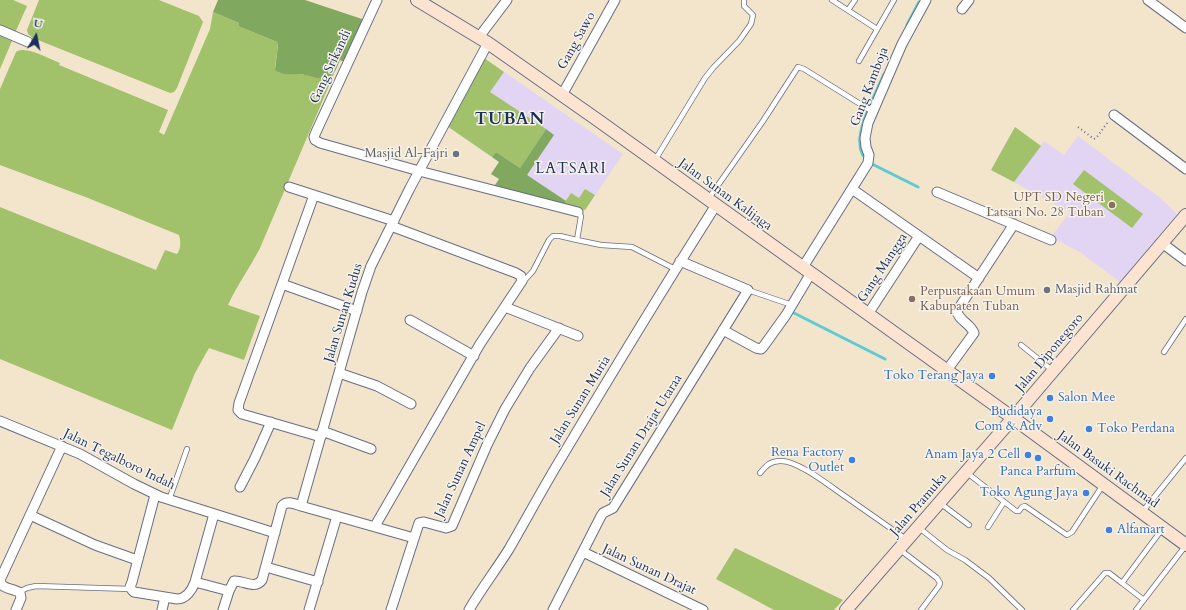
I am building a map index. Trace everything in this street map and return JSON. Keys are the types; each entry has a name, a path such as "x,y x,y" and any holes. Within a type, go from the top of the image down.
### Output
{"main road":[{"name":"Jalan Sunan Kalijaga","path":"417,0 484,40 1013,418"},
{"name":"Jalan Diponegoro","path":"1013,418 1186,215"},
{"name":"Jalan Pramuka","path":"846,610 1013,418"},
{"name":"Jalan Basuki Rachmad","path":"1013,418 1186,545"}],"street":[{"name":"Gang Srikandi","path":"377,0 314,135 315,140 320,143 419,172"},
{"name":"Jalan Sunan Kudus","path":"301,506 368,273 484,40 507,0"},
{"name":"Gang Sawo","path":"562,95 615,0"},
{"name":"Gang Kamboja","path":"723,330 756,348 761,349 766,345 786,315 807,270 868,162 865,135 872,112 902,44 926,0"},
{"path":"962,10 969,0"},
{"path":"1148,0 1186,28"},
{"path":"0,30 28,42"},
{"path":"1114,115 1186,169"},
{"path":"419,172 578,212"},
{"path":"289,187 392,224 516,273 522,278 522,283 474,356 375,526"},
{"path":"852,189 979,278"},
{"path":"937,192 1051,240"},
{"path":"314,195 238,408 242,414 322,434 370,449"},
{"name":"Jalan Sunan Muria","path":"469,610 509,549 559,461 678,265 712,202"},
{"path":"947,370 974,334 973,329 959,317 957,313 1014,224"},
{"name":"Gang Mangga","path":"868,314 919,236"},
{"path":"1162,242 1186,261"},
{"path":"678,265 748,290"},
{"path":"282,284 356,311"},
{"name":"Jalan Sunan Drajat Utaraa","path":"553,610 601,516 603,513 613,508 748,290"},
{"path":"505,307 578,336"},
{"path":"410,320 474,356"},
{"name":"Jalan Sunan Ampel","path":"392,610 420,522 446,528 452,526 487,445 505,409 523,379 559,328"},
{"path":"339,373 377,386 411,404"},
{"name":"Jalan Tegalboro Indah","path":"1,422 80,454 155,495 275,533"},
{"path":"240,487 271,422"},
{"path":"16,610 21,598 19,592 3,586 0,583 0,580 62,446"},
{"path":"155,495 137,560 131,589 137,592 181,599 190,592 195,582 214,514"},
{"path":"223,610 232,583 235,581 255,585 260,583 281,508 284,504 288,503 301,506 414,538"},
{"path":"30,514 95,546 137,560"},
{"path":"309,610 337,516"},
{"name":"Jalan Sunan Drajat","path":"583,552 703,610"},
{"path":"266,566 318,582"},
{"path":"195,582 229,591"},
{"path":"162,610 165,597"}],"lane":[{"path":"654,161 708,74 738,43 751,24 753,13 744,6 744,0"},
{"path":"832,0 877,29"},
{"path":"848,10 854,0"},
{"path":"859,61 894,0"},
{"path":"712,202 798,67 804,69 872,112"},
{"path":"577,240 581,215 578,212"},
{"path":"522,283 533,272 549,240 553,236 560,236 601,245 632,247 678,265"},
{"path":"748,290 791,306"},
{"path":"1164,352 1186,319"},
{"path":"1021,345 1053,371"},
{"path":"168,500 187,450"},
{"path":"1142,512 1186,458"},
{"path":"760,473 767,465 773,462 787,462 796,465 813,475 903,544 940,582 939,586 921,610"},
{"path":"966,472 1016,511 1019,511 1025,506 1067,536 1072,532 1104,485"},
{"path":"988,527 1004,502"},
{"path":"940,503 969,525"},
{"path":"918,527 947,550 966,560 989,578 1022,610"},
{"path":"1122,583 1163,528"},
{"path":"1136,610 1186,545"},
{"path":"1073,610 1105,573 1109,573 1144,600"},
{"path":"19,592 36,586 131,589"}],"path":[{"path":"1078,127 1095,139 1114,115"}],"shaded area":[{"path":"484,58 623,154 585,210 514,193 523,179 447,126"},
{"name":"UPT SD Negeri Latsari No. 28 Tuban","path":"1015,127 1040,146 1044,141 1064,155 1078,136 1160,198 1177,214 1120,282 1080,252 1051,237 1070,212 991,170"}],"green space":[{"path":"0,0 13,0 27,6 15,33 0,27"},
{"path":"39,0 159,0 199,16 203,22 177,88 174,92 170,93 33,38 28,34 27,30"},
{"path":"218,0 305,0 365,20 346,63 340,60 335,71 330,77 317,78 300,74 284,74 275,70 278,45 277,42 238,26 239,23 213,12"},
{"path":"213,12 239,23 238,26 277,42 278,45 275,67 278,72 317,77 326,77 334,74 260,248 235,290 228,305 260,316 244,360 209,348 195,373 172,430 0,359 0,207 156,270 165,250 177,254 180,248 180,243 179,235 88,198 0,165 0,89 16,52 20,50 31,51 60,63 59,65 168,110 159,132 164,135 210,29"},
{"path":"0,36 12,41 0,69"},
{"path":"484,58 504,72 490,92 546,129 520,168 496,152 492,157 447,126"},
{"path":"1015,127 1041,146 1014,182 991,170"},
{"path":"546,129 554,135 527,175 566,201 563,205 493,188 499,179 491,174 499,162 492,157 496,152 520,168"},
{"path":"1084,170 1143,214 1132,228 1073,184"},
{"path":"585,189 595,195 585,210 563,205 571,193 579,198"},
{"path":"735,548 843,600 834,610 774,610 716,579"}],"waterway":[{"path":"907,25 919,2"},
{"path":"870,105 884,74"},
{"path":"867,112 860,139 860,146 865,158 870,163 918,187"},
{"path":"790,311 885,359"}],"place":[{"name":"Masjid Al-Fajri","path":"456,154"},
{"name":"UPT SD Negeri Latsari No. 28 Tuban","path":"1112,205"},
{"name":"Masjid Rahmat","path":"1047,290"},
{"name":"Perpustakaan Umum Kabupaten Tuban","path":"912,299"},
{"name":"Toko Terang Jaya","path":"992,376"},
{"name":"Salon Mee","path":"1050,398"},
{"name":"Budidaya Com & Adv","path":"1050,419"},
{"name":"Toko Perdana","path":"1089,429"},
{"name":"Anam Jaya 2 Cell","path":"1028,455"},
{"name":"Panca Parfum","path":"1038,458"},
{"name":"Rena Factory Outlet","path":"852,460"},
{"name":"Toko Agung Jaya","path":"1086,493"},
{"name":"Alfamart","path":"1109,530"}],"district":[{"name":"TUBAN","path":"510,120"},
{"name":"LATSARI","path":"571,170"}]}
